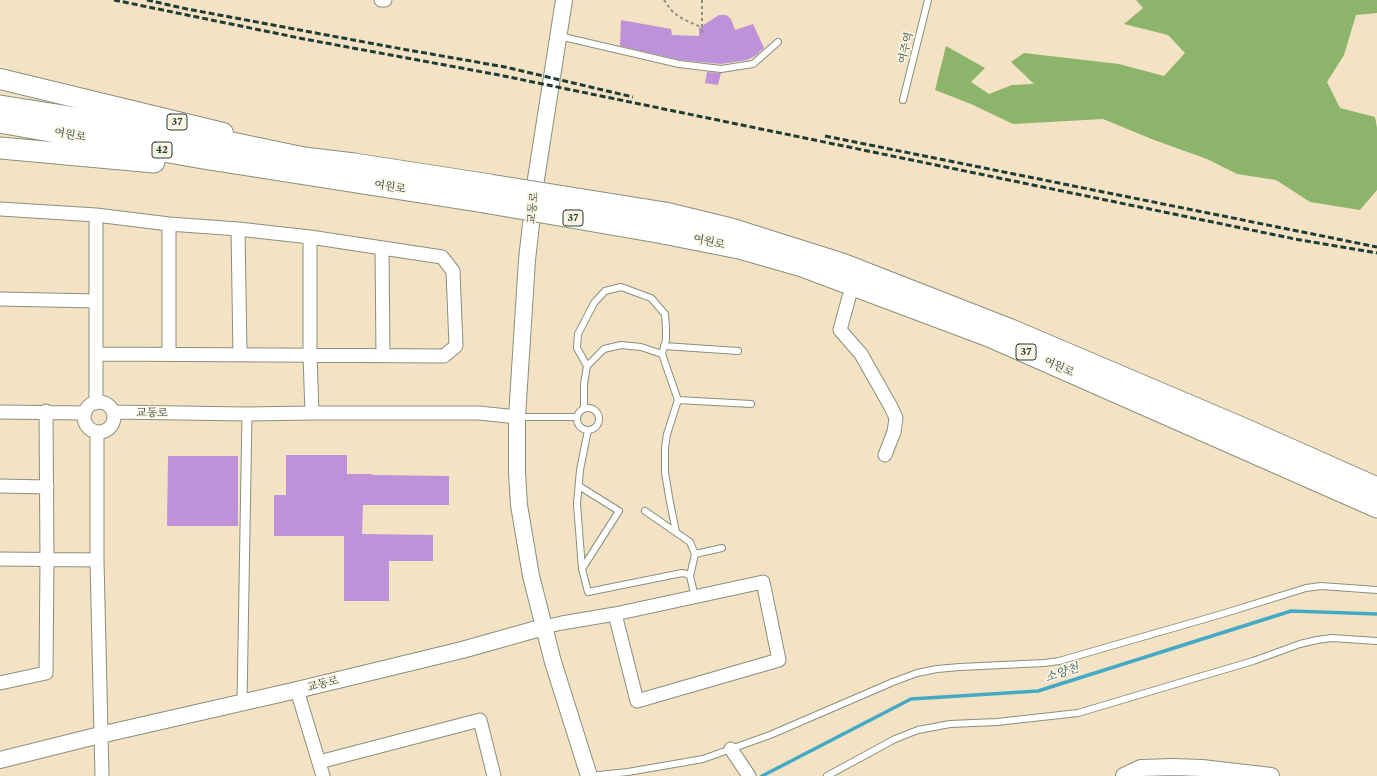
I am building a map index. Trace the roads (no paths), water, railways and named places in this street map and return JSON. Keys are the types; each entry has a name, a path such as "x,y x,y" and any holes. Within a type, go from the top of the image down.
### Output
{"highway":[{"name":"여원로","path":"0,106 227,142 304,158 354,164 487,194"},
{"name":"여원로","path":"0,122 203,158 324,177 487,194 664,223 731,229 842,264 1011,330 1244,429 1377,488"},
{"name":"37","path":"0,148 199,167 298,179 324,177"},
{"name":"여원로","path":"664,223 739,248 802,266 990,336 1377,507"},
{"path":"739,248 761,264 943,332 1122,405 1165,414"}],"main road":[{"name":"37","path":"0,79 354,164"}],"street":[{"name":"교동로","path":"564,0 536,179 530,238 517,417 517,472 519,505 531,576 553,662 589,776"},
{"path":"0,209 96,215 169,224 238,229 310,237 442,257 453,271 456,346 444,356 96,354"},
{"path":"96,215 96,403"},
{"path":"169,224 169,354"},
{"path":"238,229 240,354"},
{"path":"310,237 310,355 312,412"},
{"path":"382,248 383,355"},
{"path":"849,297 840,330 861,354 896,418 894,432 885,455"},
{"path":"0,300 96,301"},
{"path":"96,403 106,404 113,412 114,417 110,427 106,430 97,432 92,431 84,420 88,407 96,403"},
{"path":"0,412 85,413"},
{"path":"0,684 46,673 46,412"},
{"name":"교동로","path":"113,412 247,414 312,412 479,413 517,417"},
{"path":"242,702 247,414"},
{"path":"97,432 100,735 102,776"},
{"path":"0,486 47,487"},
{"path":"0,559 98,560"},
{"path":"544,627 615,614 763,582 779,660 637,701 615,614"},
{"name":"교동로","path":"0,760 462,650 544,627"},
{"path":"298,690 323,776"},
{"path":"319,762 480,720 494,776"},
{"path":"732,752 749,776"},
{"path":"1124,776 1141,768 1173,767 1202,768 1271,776"}],"lane":[{"name":"여주역","path":"904,100 928,0"},
{"path":"559,36 679,64 721,69 753,64 778,42"},
{"path":"587,366 576,348 578,334 594,303 605,291 620,287 651,298 664,314 666,328 662,354 678,400 667,434 665,448 667,484 676,532"},
{"path":"584,408 584,384 587,366 604,350 621,346 641,347 662,354"},
{"path":"664,346 738,351"},
{"path":"678,400 751,404"},
{"path":"584,408 595,409 598,412 600,419 598,426 591,430 581,428 577,421 577,417 584,408"},
{"path":"517,417 577,417"},
{"path":"588,430 580,470 577,504 582,570 588,592 682,573 690,576"},
{"path":"579,486 619,511 582,570"},
{"path":"645,511 690,542 695,554 690,576 695,597"},
{"path":"695,554 722,548"},
{"path":"589,776 628,772 703,759 732,752 916,673 960,667 1059,661 1306,588 1337,586 1377,590"},
{"path":"827,776 895,739 918,730 950,724 997,722 1078,713 1252,661 1306,643 1332,638 1377,641"}],"waterway":[{"name":"소양천","path":"762,776 911,699 1038,691 1291,611 1377,614"}],"railway":[{"path":"114,0 304,39 499,75 1295,239 1377,253"},
{"path":"147,0 187,9 505,67 633,97"},
{"path":"825,136 1377,247"}]}
